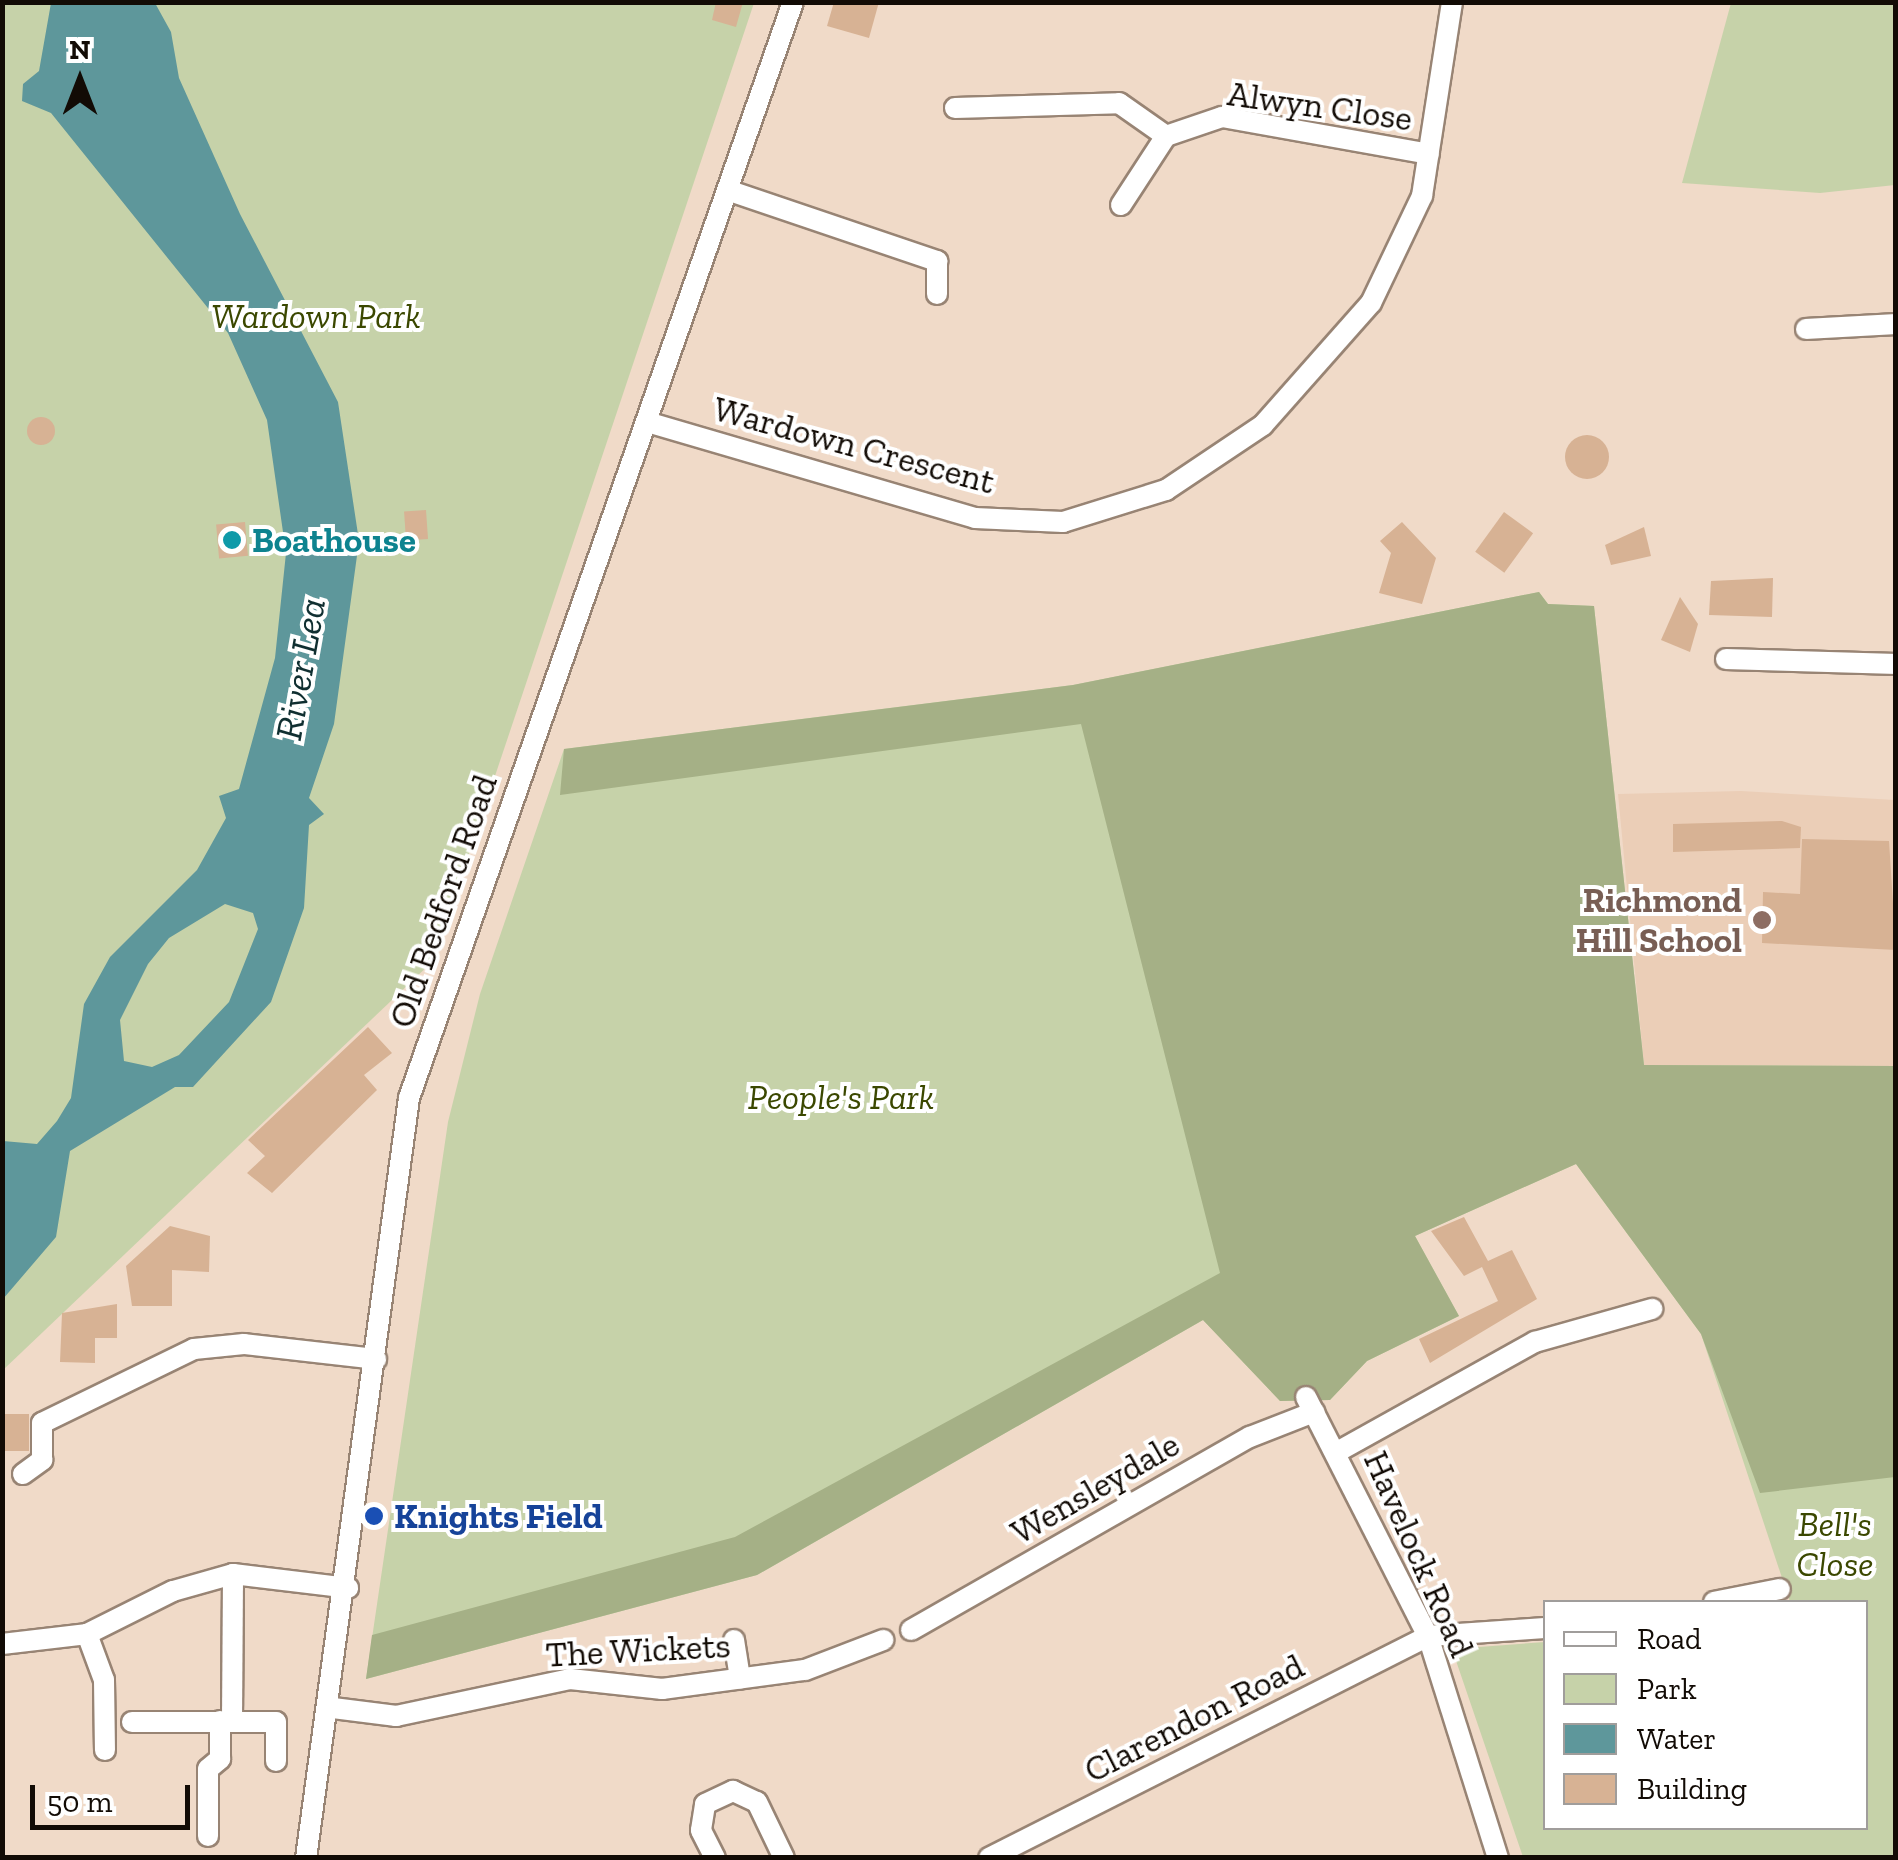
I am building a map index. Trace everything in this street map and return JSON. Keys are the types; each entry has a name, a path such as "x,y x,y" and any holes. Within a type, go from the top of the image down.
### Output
{"street":[{"name":"Old Bedford Road","path":"306,1858 333,1708 409,1098 730,191 793,2"},
{"name":"Wardown Crescent","path":"647,422 975,518 1063,522 1166,490 1264,425 1338,348 1391,267 1429,154 1452,2"},
{"path":"955,108 1119,103 1166,136 1121,205"},
{"name":"Alwyn Close","path":"1166,136 1222,116 1429,154"},
{"path":"730,191 937,261 938,294"},
{"path":"1806,329 1896,324"},
{"path":"1726,658 1896,664"},
{"path":"1338,1452 1536,1342 1652,1309"},
{"path":"23,1474 42,1460 42,1423 90,1406 216,1344 376,1360"},
{"name":"Havelock Road","path":"1310,1404 1338,1452 1428,1636 1498,1858"},
{"name":"Wensleydale","path":"911,1630 1310,1404"},
{"path":"2,1644 86,1634 233,1574 348,1588"},
{"path":"208,1836 208,1769 220,1760 226,1721 233,1574"},
{"path":"1723,1600 1780,1588"},
{"path":"1428,1636 1543,1628"},
{"path":"86,1634 104,1680 105,1750"},
{"name":"Clarendon Road","path":"988,1858 1428,1636"},
{"path":"734,1640 740,1679"},
{"name":"The Wickets","path":"333,1708 396,1716 570,1679 662,1689 806,1670 883,1640"},
{"path":"132,1722 276,1722 276,1761"},
{"path":"715,1858 701,1830 705,1804 733,1791 756,1802 784,1858"}],"shaded area":[{"name":"Richmond Hill School","path":"1741,791 1895,800 1895,1066 1644,1066 1618,794"}],"green space":[{"name":"Wardown Park","path":"3,3 754,3 433,961 3,1370"},
{"path":"1731,3 1895,3 1895,185 1820,193 1682,183"},
{"name":"People's Park","path":"1539,592 1548,604 1594,606 1644,1065 1895,1066 1895,1857 1523,1857 1452,1649 1543,1642 1543,1830 1868,1830 1868,1600 1789,1600 1701,1334 1576,1164 1415,1236 1459,1316 1367,1361 1330,1400 1280,1401 1203,1320 757,1575 366,1679 448,1122 480,994 564,749 1073,685"},
{"path":"1539,592 1548,604 1594,606 1644,1065 1895,1066 1895,1477 1760,1493 1701,1334 1576,1164 1415,1236 1459,1316 1367,1361 1330,1400 1280,1401 1203,1320 757,1575 366,1679 372,1635 735,1537 1220,1273 1081,724 560,795 564,749 1073,685"}],"water":[{"name":"River Lea","path":"51,3 155,3 171,32 179,78 240,214 338,402 359,541 334,724 309,798 324,814 309,825 304,908 271,1002 193,1087 175,1087 70,1151 56,1237 3,1299 3,1141 37,1144 57,1121 71,1098 84,1004 110,957 197,870 226,818 219,796 239,789 275,658 286,553 267,420 228,333 51,113 22,101 23,84 39,71","holes":["225,904 253,913 258,929 229,1002 179,1055 152,1067 124,1061 120,1020 148,964 169,938"]}],"building":[{"path":"716,2 743,2 736,27 712,20"},
{"path":"834,2 879,2 869,38 827,26"},
{"path":"41,417 51,421 55,431 51,441 41,445 31,441 27,431 31,421"},
{"path":"1587,435 1603,441 1609,457 1603,473 1587,479 1571,473 1565,457 1571,441"},
{"path":"426,510 428,539 406,540 404,512"},
{"path":"1504,512 1533,533 1504,573 1475,552"},
{"name":"Boathouse","path":"245,522 248,556 219,558 216,525"},
{"path":"1402,522 1436,558 1422,604 1379,593 1391,553 1380,541"},
{"path":"1644,527 1651,556 1611,565 1605,545"},
{"path":"1773,578 1772,617 1709,615 1711,581"},
{"path":"1680,597 1698,624 1690,652 1661,640"},
{"path":"1782,821 1801,827 1800,848 1673,852 1673,824"},
{"path":"1802,839 1889,841 1896,950 1762,943 1763,892 1800,894"},
{"path":"368,1027 392,1053 364,1075 377,1090 272,1193 247,1173 265,1156 248,1140"},
{"path":"1464,1217 1488,1261 1512,1250 1537,1299 1430,1363 1419,1339 1498,1301 1482,1267 1464,1276 1431,1231"},
{"path":"170,1226 210,1236 209,1272 172,1270 172,1306 132,1306 126,1266"},
{"path":"117,1304 117,1338 95,1338 95,1363 60,1362 62,1313"},
{"path":"2,1414 29,1414 29,1451 2,1451"}],"place":[{"name":"Boathouse","path":"232,540"},
{"name":"Richmond Hill School","path":"1762,920"},
{"name":"Knights Field","path":"374,1516"}],"park label":[{"name":"Bell's Close","path":"1835,1544"}]}
